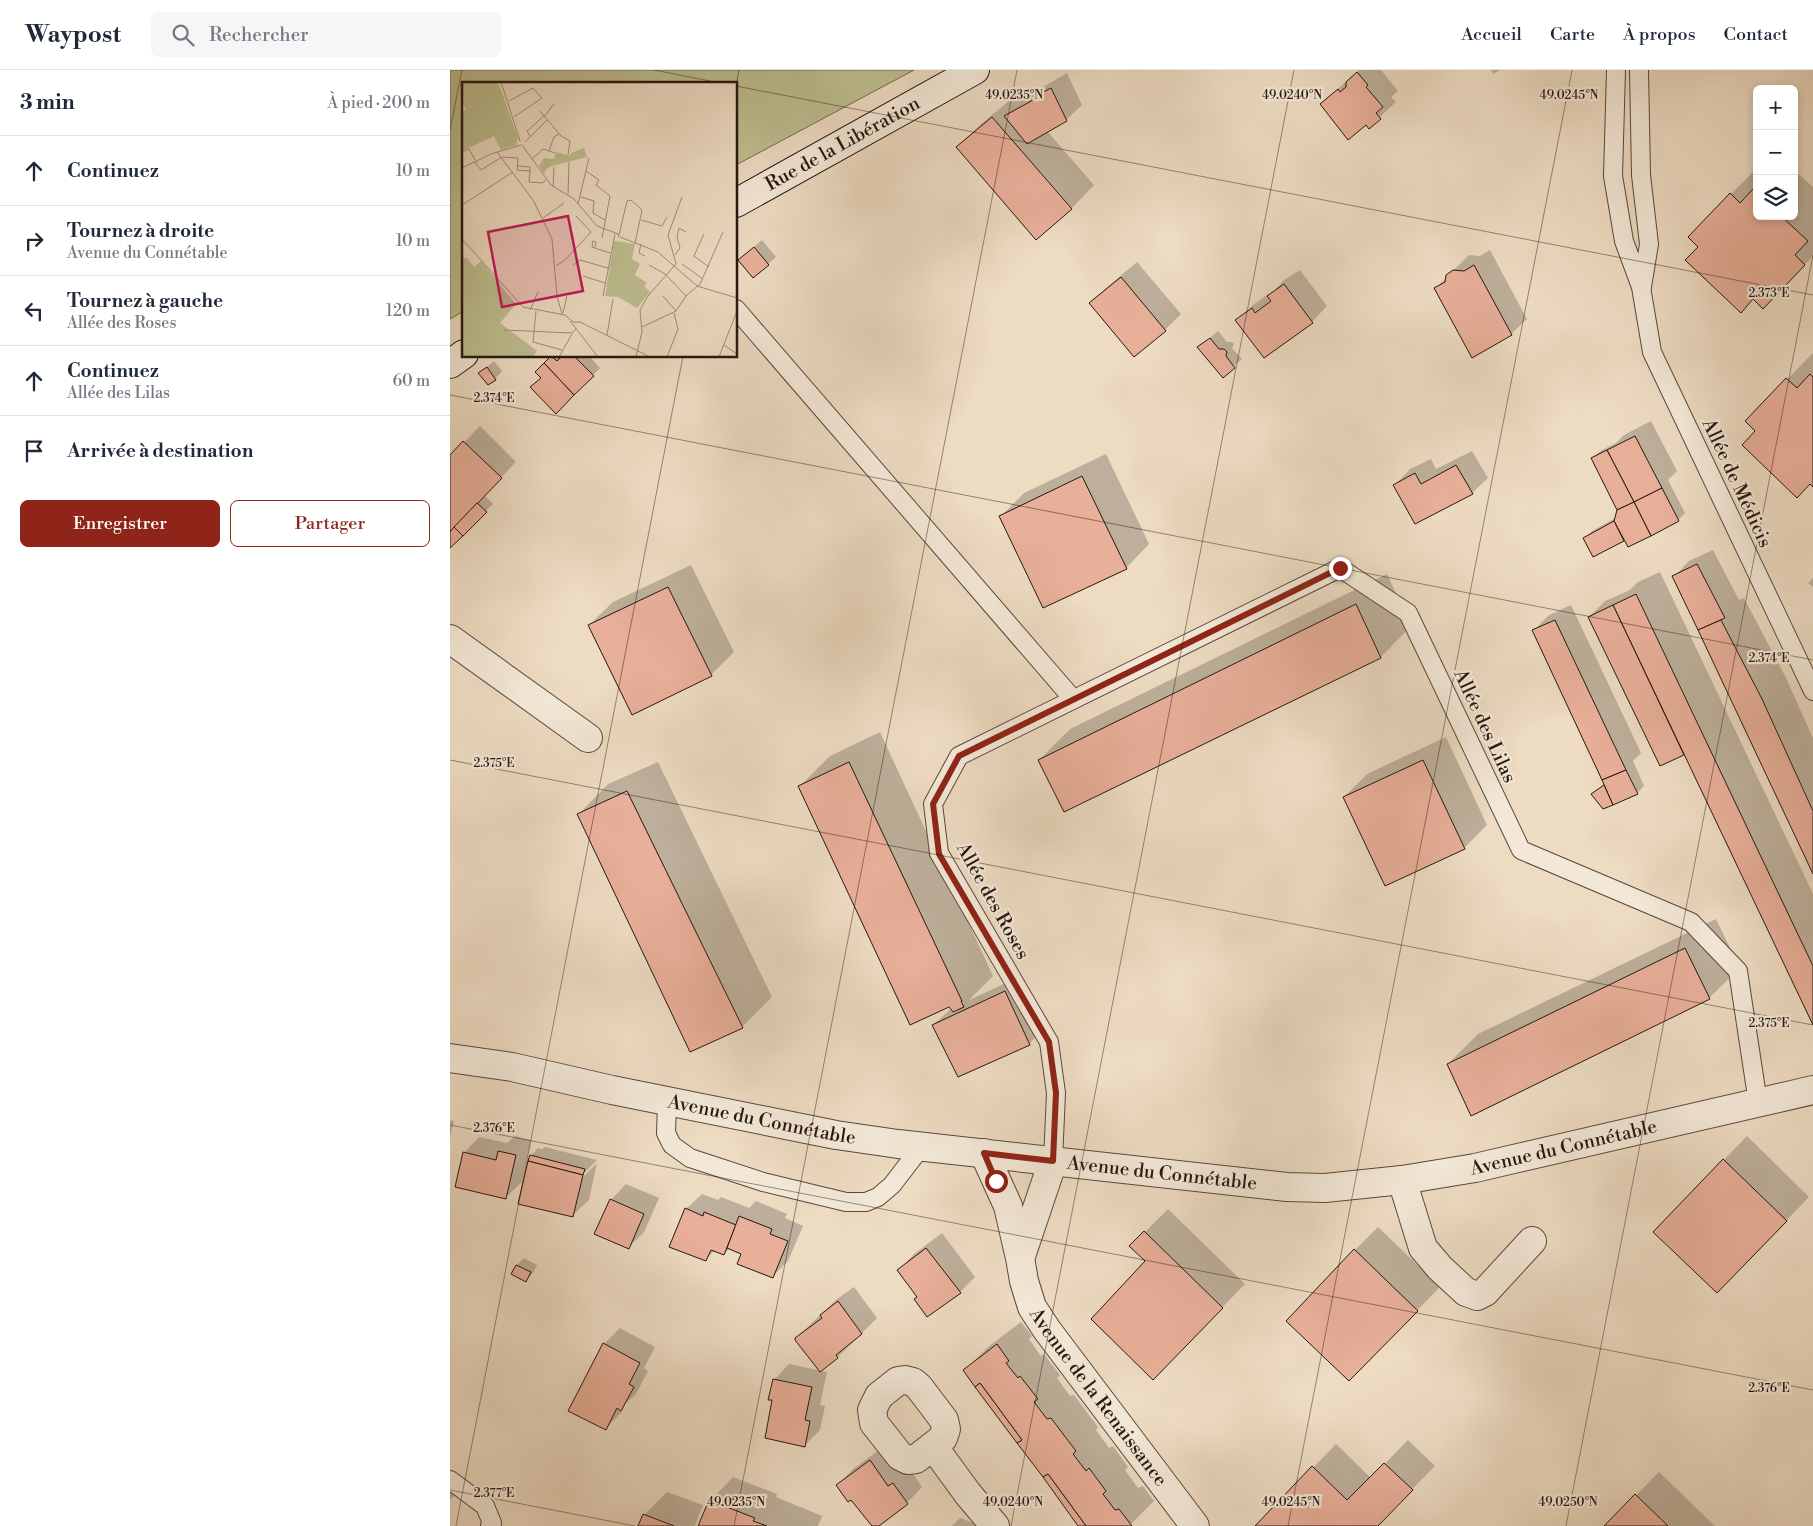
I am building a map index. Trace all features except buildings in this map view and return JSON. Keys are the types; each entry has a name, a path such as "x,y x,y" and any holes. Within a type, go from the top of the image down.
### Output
{"street":[{"name":"Rue de la Libération","path":"738,202 975,70"},
{"path":"450,364 462,355"},
{"path":"450,639 588,738"},
{"name":"Avenue du Connétable","path":"450,1058 512,1067 667,1102 836,1136 1287,1187 1325,1188 1402,1180 1475,1168 1813,1090"},
{"name":"Avenue de la Renaissance","path":"984,1153 1008,1206 1024,1281 1032,1306 1047,1330 1194,1526"},
{"path":"1020,1258 1053,1161"},
{"path":"1402,1180 1423,1248 1440,1268 1466,1292 1478,1296 1485,1292 1532,1241"},
{"path":"933,1446 968,1494 995,1526"}],"lane":[{"name":"Allée de Médicis","path":"1616,70 1613,176 1624,241 1641,287 1652,352 1813,691"},
{"name":"Allée de Médicis","path":"1639,70 1641,175 1649,244 1641,287"},
{"path":"738,311 1073,699"},
{"name":"Allée des Lilas","path":"1073,699 1340,568 1408,612 1521,850 1691,922 1738,971 1758,1103"},
{"name":"Allée des Roses","path":"1053,1161 1056,1093 1049,1042 939,854 933,804 959,756 1073,699"},
{"path":"667,1102 666,1133 672,1145 690,1158 763,1182 846,1202 866,1202 878,1197 892,1185 922,1146"},
{"path":"450,1480 485,1506 492,1523 490,1526"}],"green space":[{"path":"450,70 914,70 738,164 738,82 462,82 462,312 450,319"}],"route":[{"path":"996,1181 984,1153 1053,1161 1056,1093 1049,1042 939,854 933,804 959,756 1340,568"}]}
